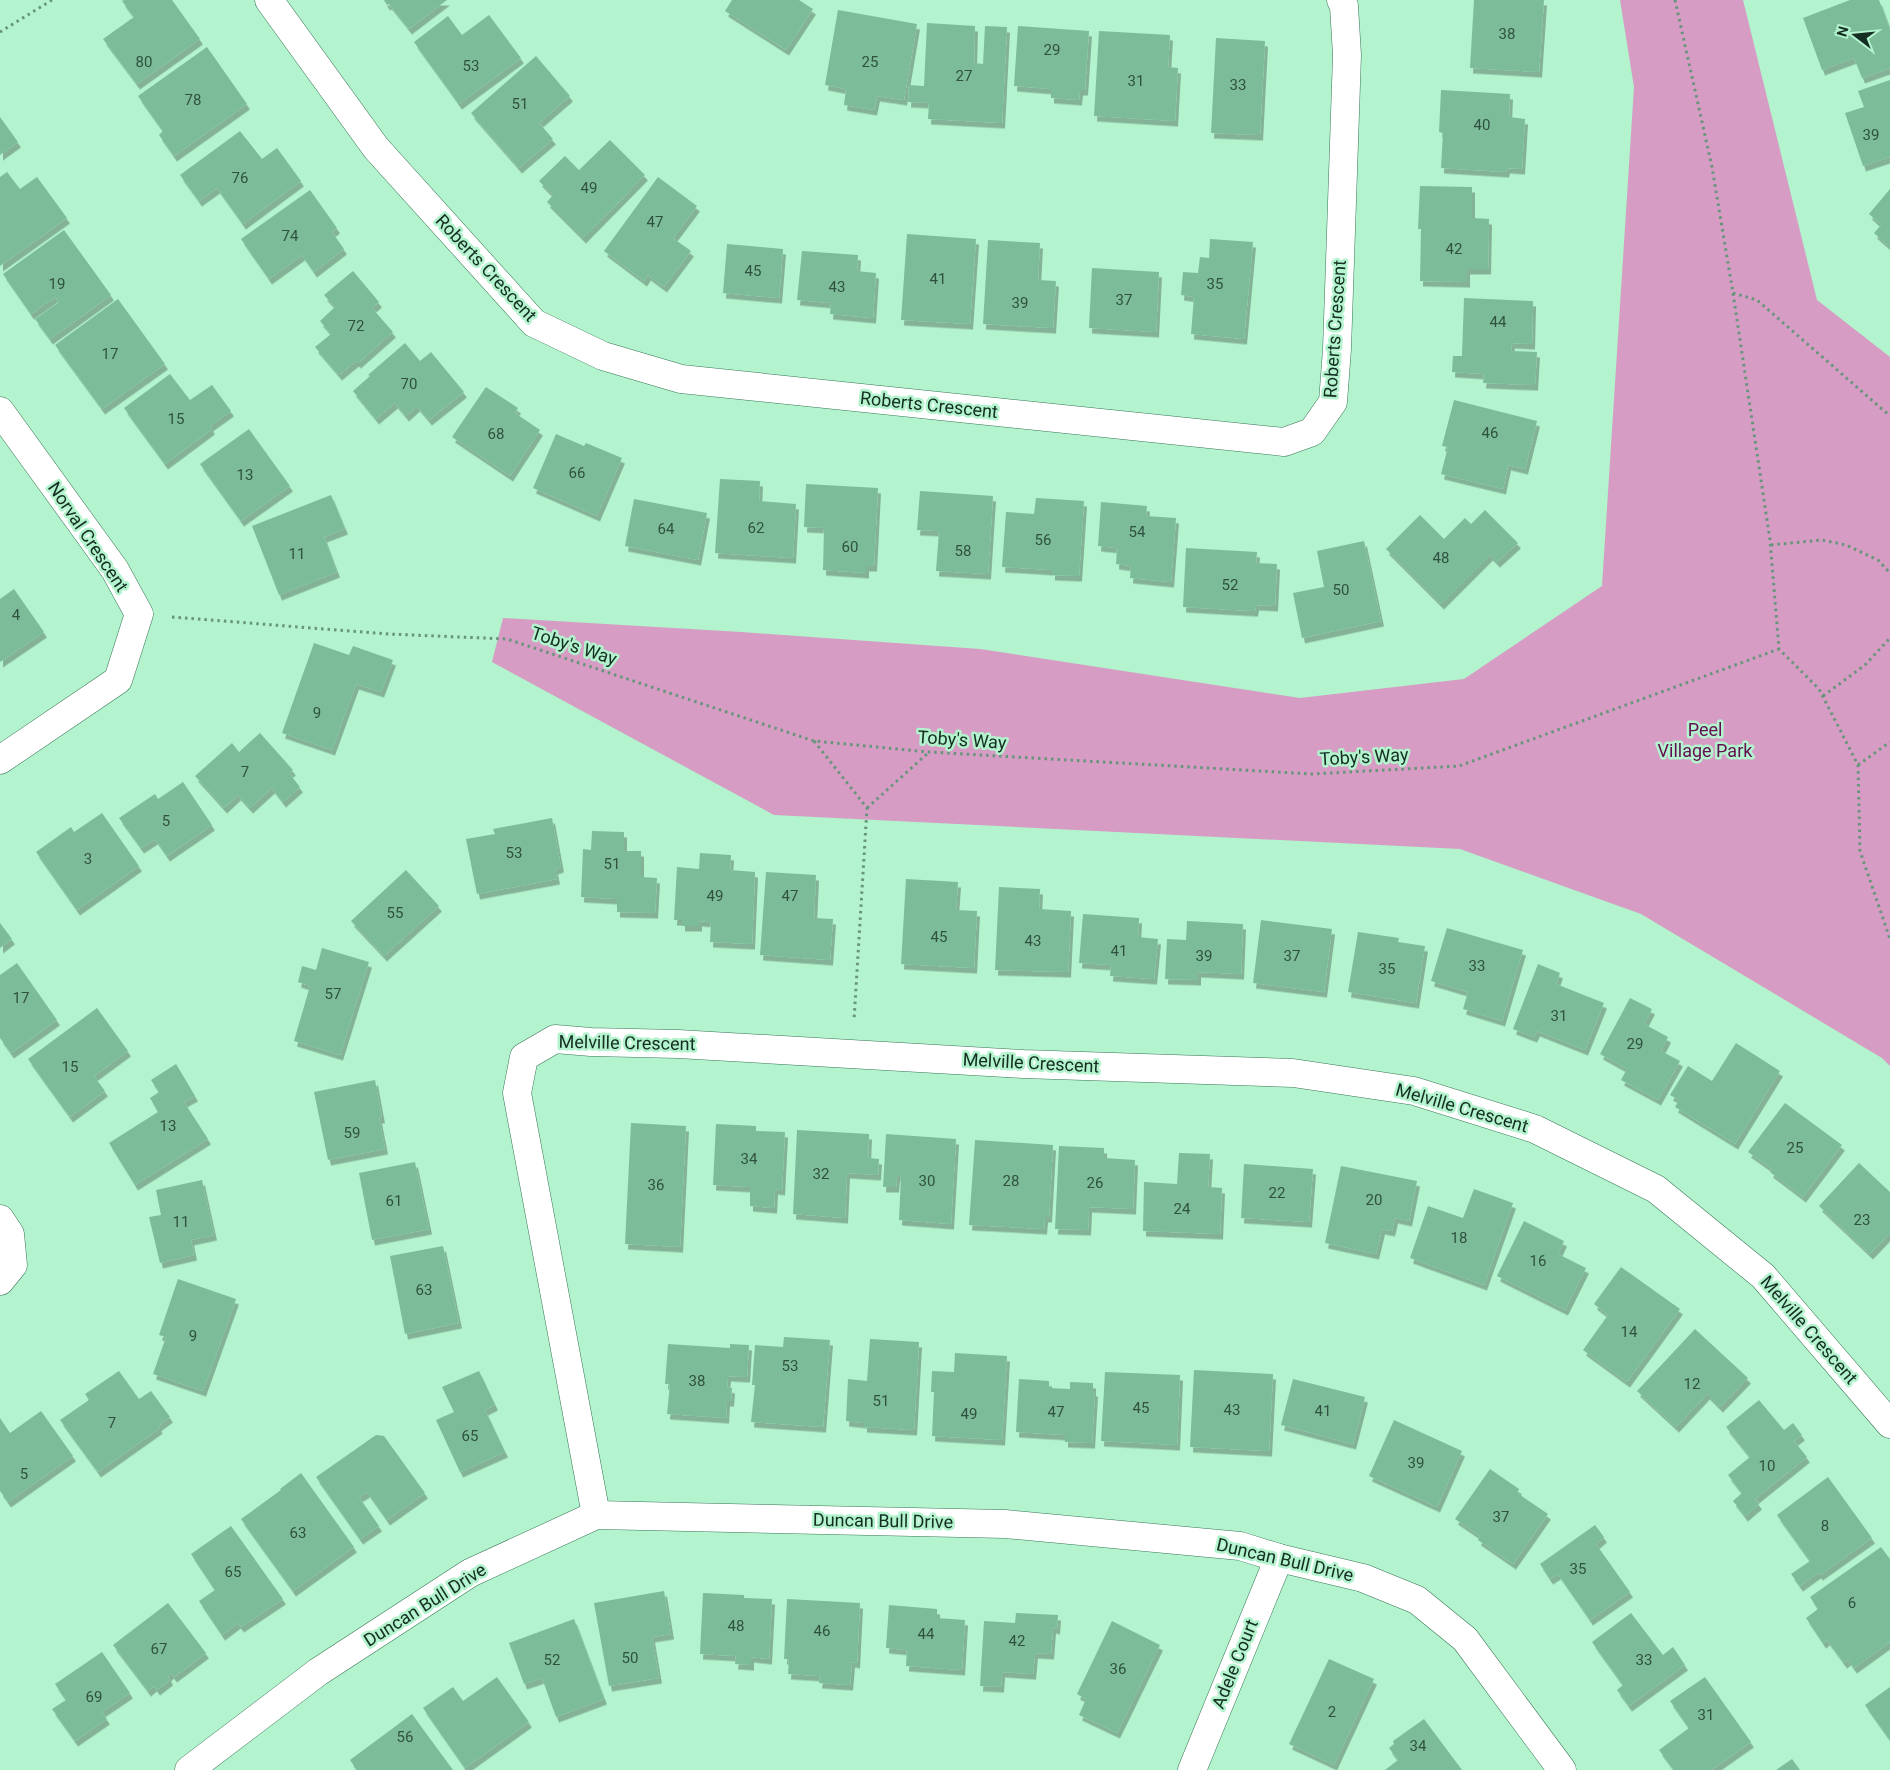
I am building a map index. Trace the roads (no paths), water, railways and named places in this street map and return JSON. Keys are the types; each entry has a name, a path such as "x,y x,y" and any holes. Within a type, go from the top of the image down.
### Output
{"street":[{"name":"Roberts Crescent","path":"269,0 376,148 534,323 603,356 680,379 1284,442 1312,432 1333,402 1337,349 1347,56 1344,6 1341,0"},
{"name":"Norval Crescent","path":"0,410 115,570 138,614 118,680 0,760"},
{"name":"Melville Crescent","path":"596,1515 522,1128 517,1093 524,1057 555,1039 591,1042 678,1044 1023,1064 1293,1073 1414,1091 1536,1128 1656,1189 1763,1276 1890,1424"},
{"path":"0,1219 10,1234 13,1265 0,1281"},
{"name":"Duncan Bull Drive","path":"189,1770 318,1672 470,1573 596,1515 1005,1524 1240,1546 1278,1558 1363,1578 1417,1600 1465,1639 1562,1770"},
{"name":"Adele Court","path":"1192,1770 1278,1558"}],"park label":[{"name":"Peel Village Park","path":"1705,740"}]}
